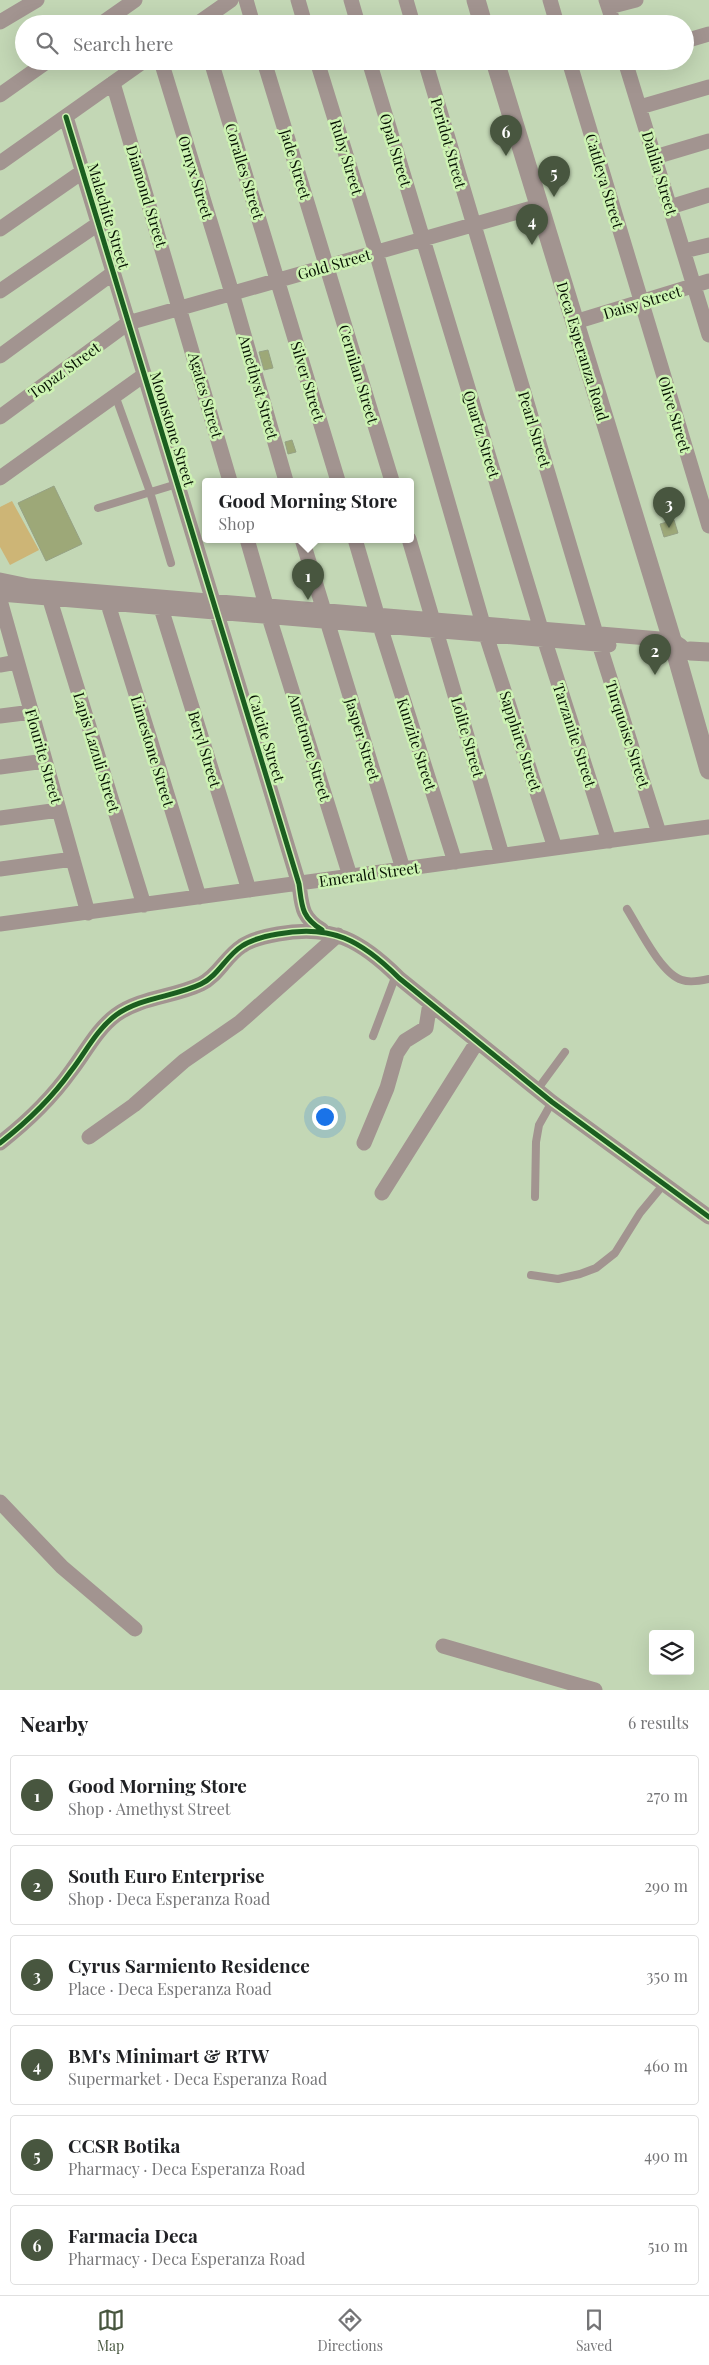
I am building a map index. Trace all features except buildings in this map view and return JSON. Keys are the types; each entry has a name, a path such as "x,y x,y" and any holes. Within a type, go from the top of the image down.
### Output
{"street":[{"path":"0,22 37,0"},
{"path":"114,15 135,0"},
{"path":"210,15 231,0"},
{"path":"246,0 250,15"},
{"path":"298,0 303,15"},
{"path":"351,0 355,15"},
{"path":"406,0 411,15"},
{"path":"476,0 480,15"},
{"path":"550,0 555,15"},
{"path":"607,4 636,0"},
{"path":"694,38 709,34"},
{"path":"0,95 35,70"},
{"path":"0,163 131,70"},
{"name":"Ornyx Street","path":"164,70 232,294"},
{"name":"Coralles Street","path":"215,70 278,280"},
{"name":"Jade Street","path":"267,70 327,266"},
{"name":"Ruby Street","path":"320,70 376,252 485,629"},
{"name":"Opal Street","path":"372,70 423,239"},
{"name":"Peridot Street","path":"428,70 473,225"},
{"name":"Deca Esperanza Road","path":"498,70 575,322 679,647 709,770"},
{"name":"Cattleya Street","path":"572,70 642,302"},
{"name":"Dahlia Street","path":"628,70 684,251 702,284 709,335"},
{"name":"Diamond Street","path":"113,83 181,308"},
{"path":"640,107 709,87"},
{"name":"Malachite Street","path":"66,117 128,323"},
{"path":"655,156 709,140"},
{"path":"0,228 82,172"},
{"path":"670,207 709,195"},
{"name":"Gold Street","path":"128,323 539,206"},
{"path":"0,291 98,224"},
{"name":"Pearl Street","path":"473,225 598,639"},
{"name":"Quartz Street","path":"423,239 542,634"},
{"path":"684,251 709,245"},
{"name":"Cernilan Street","path":"327,266 391,478"},
{"path":"0,356 113,273"},
{"name":"Silver Street","path":"278,280 337,478"},
{"name":"Daisy Street","path":"575,322 702,284"},
{"name":"Amethyst Street","path":"232,294 285,478"},
{"name":"Olive Street","path":"642,302 709,526"},
{"name":"Agates Street","path":"181,308 229,478"},
{"name":"Moonstone Street","path":"128,323 214,607"},
{"name":"Topaz Street","path":"0,417 128,323"},
{"path":"0,478 144,375"},
{"path":"248,543 267,611"},
{"path":"303,543 324,616"},
{"path":"356,543 379,620"},
{"path":"410,543 435,625"},
{"path":"0,580 30,586 214,607 598,639 709,652"},
{"path":"0,594 50,600 161,608 214,607"},
{"name":"Lapis Lazuli Street","path":"50,600 144,905"},
{"name":"Limestone Street","path":"108,604 199,897"},
{"name":"Calcite Street","path":"214,607 298,884 306,919 322,930"},
{"name":"Flourite Street","path":"1,608 88,912"},
{"name":"Beryl Street","path":"161,608 249,890"},
{"name":"Ametrone Street","path":"267,611 350,876"},
{"name":"Jasper Street","path":"324,616 403,869"},
{"name":"Kunzite Street","path":"379,620 455,862"},
{"name":"Lolite Street","path":"435,625 502,855"},
{"name":"Sapphire Street","path":"485,629 555,848"},
{"name":"Tarzanite Street","path":"542,634 609,841"},
{"name":"Turquoise Street","path":"598,639 659,834"},
{"path":"0,665 17,662"},
{"path":"0,716 32,712"},
{"path":"0,767 46,761"},
{"path":"0,818 59,810"},
{"name":"Emerald Street","path":"0,924 709,827"},
{"path":"0,869 73,859"},
{"path":"0,1144 46,1103 103,1028 116,1015 152,999 200,985 209,979 242,945 255,940 300,930 322,930 338,935 376,956 396,975 552,1102 709,1217"},
{"path":"89,1137 134,1105 184,1061 239,1023 338,935"},
{"path":"364,1143 386,1088 397,1053 406,1042 426,1028 430,1003"},
{"path":"382,1193 477,1042"},
{"path":"0,1502 62,1567 135,1629"},
{"path":"443,1646 595,1690"}],"lane":[{"path":"115,395 150,492 171,562"},
{"path":"98,508 177,484"},
{"path":"627,909 663,965 674,976 682,981 709,979"},
{"path":"373,1036 396,975"},
{"path":"537,1090 565,1052"},
{"path":"535,1197 536,1142 539,1124 552,1102"},
{"path":"532,1275 558,1279 596,1268 615,1253 640,1213 664,1184"}],"shaded area":[{"path":"12,501 39,550 10,565 0,547 0,507"}],"cycle path":[{"path":"66,117 299,884 304,910 306,916 322,930"},
{"path":"0,1143 47,1101 97,1034 116,1015 136,1004 201,984 212,976 236,950 250,941 297,931 314,931 344,938 372,954 552,1102 709,1217"}],"place":[{"name":"Farmacia Deca","path":"506,156"},
{"name":"CCSR Botika","path":"554,197"},
{"name":"BM's Minimart & RTW","path":"532,245"},
{"name":"Cyrus Sarmiento Residence","path":"669,528"},
{"name":"Good Morning Store","path":"308,600"},
{"name":"South Euro Enterprise","path":"655,675"}]}
